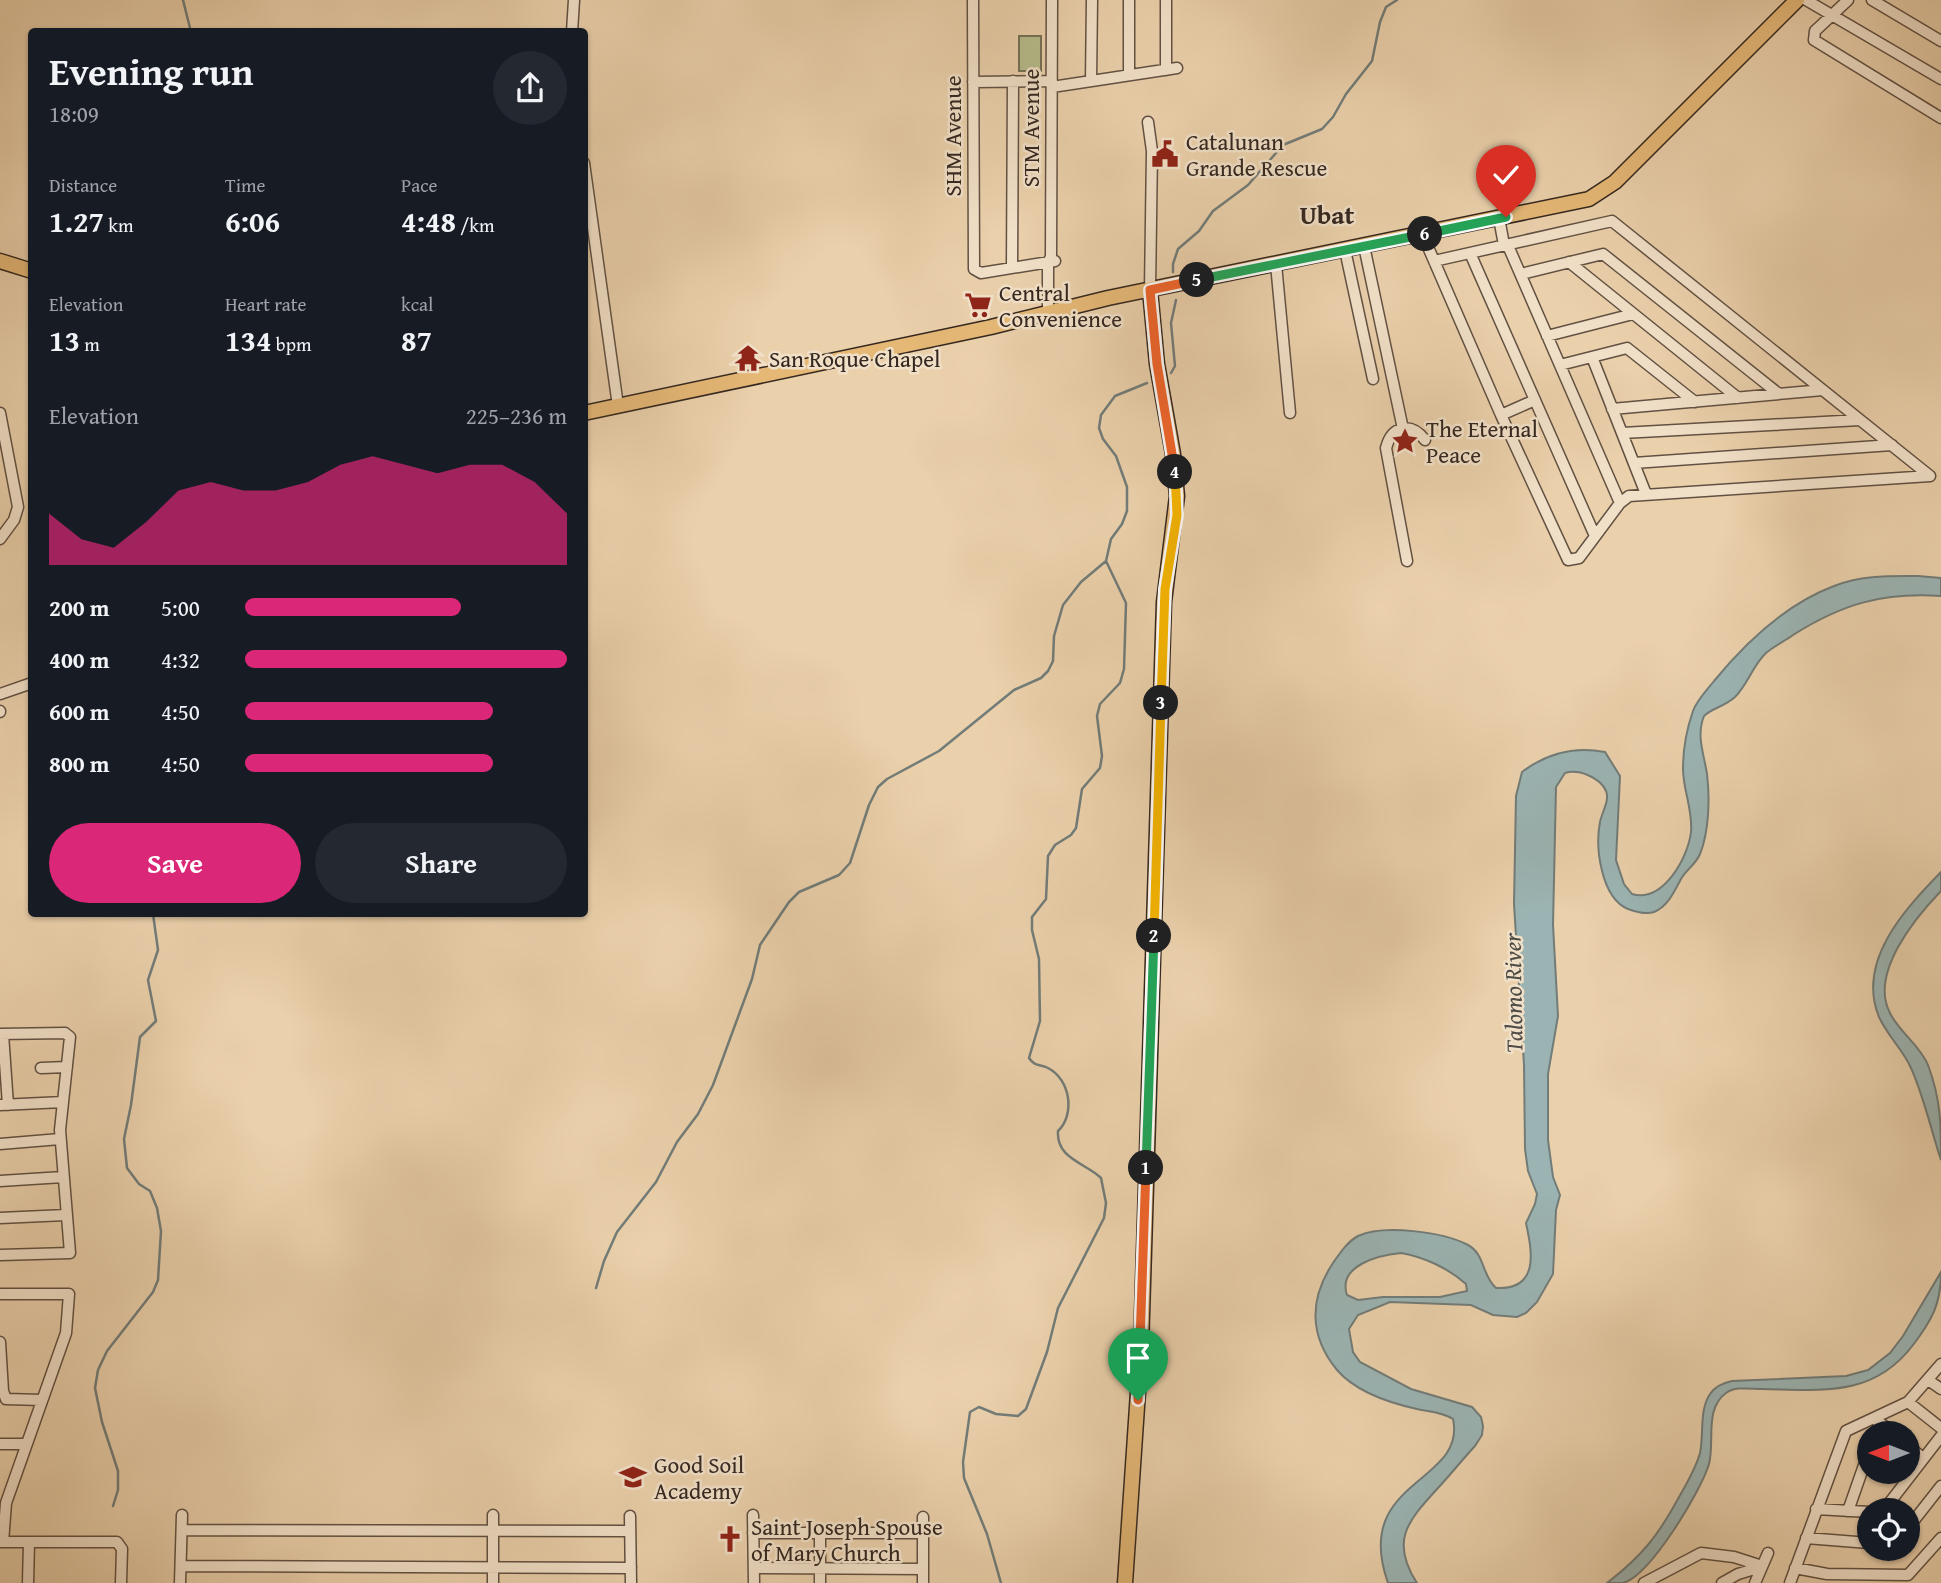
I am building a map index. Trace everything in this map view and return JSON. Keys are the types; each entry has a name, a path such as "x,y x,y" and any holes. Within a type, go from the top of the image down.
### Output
{"main road":[{"path":"588,412 1150,290 1580,202 1609,188 1797,0"},
{"path":"0,261 28,270"},
{"path":"1125,1583 1141,1348 1164,602 1177,506 1175,470 1157,364 1150,290"}],"street":[{"path":"572,28 574,0"},
{"name":"SHM Avenue","path":"973,0 975,272 1012,268"},
{"name":"STM Avenue","path":"1051,312 1052,0"},
{"path":"1091,81 1092,0"},
{"path":"1129,0 1129,75"},
{"path":"973,82 1052,84 1172,69 1166,0"},
{"path":"1806,0 1941,79"},
{"path":"1848,0 1815,31 1813,36 1816,42 1941,118"},
{"path":"1872,0 1941,41"},
{"path":"1013,82 1012,268 1051,260"},
{"path":"1148,122 1152,151 1150,290"},
{"path":"588,192 618,406"},
{"path":"1503,218 1508,246 1620,503"},
{"path":"1428,247 1434,261 1501,415 1568,560 1579,558 1620,503 1629,496 1930,476 1612,221 1434,261"},
{"path":"1364,246 1403,429"},
{"path":"1345,250 1373,379"},
{"path":"1470,253 1595,536"},
{"path":"1521,274 1603,254 1779,394"},
{"path":"1569,262 1738,398"},
{"path":"1276,264 1290,413"},
{"path":"1547,336 1633,314"},
{"path":"1560,365 1627,348 1695,402"},
{"path":"1592,357 1646,494"},
{"path":"1612,409 1824,390"},
{"path":"1501,415 1535,400"},
{"path":"0,413 18,507 14,520 0,539"},
{"path":"1622,433 1860,420"},
{"path":"1407,561 1385,453 1387,442 1403,429 1415,429 1425,440"},
{"path":"1634,463 1892,445"},
{"path":"0,694 28,684"},
{"path":"0,1255 69,1253 60,1139 70,1041 68,1033 1,1034 4,1105 63,1102"},
{"path":"41,1068 67,1067"},
{"path":"0,1144 60,1139"},
{"path":"0,1181 63,1177"},
{"path":"0,1218 66,1215"},
{"path":"0,1294 69,1294 66,1333 26,1444 5,1491 1,1542 120,1544 121,1583"},
{"path":"0,1342 3,1391 6,1399 42,1401"},
{"path":"1882,1421 1908,1402 1941,1364"},
{"path":"1928,1380 1941,1390"},
{"path":"1908,1402 1941,1428"},
{"path":"1790,1583 1846,1431 1857,1426"},
{"path":"1893,1498 1941,1436"},
{"path":"0,1444 26,1444"},
{"path":"1848,1511 1857,1484"},
{"path":"1920,1513 1941,1486"},
{"path":"1816,1509 1857,1511"},
{"path":"180,1583 182,1514"},
{"path":"493,1514 493,1583"},
{"path":"753,1515 754,1583"},
{"path":"630,1516 631,1583"},
{"path":"923,1517 923,1583"},
{"path":"182,1530 630,1531"},
{"path":"753,1533 923,1533"},
{"path":"820,1534 820,1583"},
{"path":"1806,1538 1857,1542"},
{"path":"1795,1569 1826,1578 1908,1575 1941,1538"},
{"path":"28,1583 29,1542"},
{"path":"1644,1583 1701,1553 1734,1557 1762,1566"},
{"path":"1755,1583 1768,1553"},
{"path":"181,1566 631,1568"},
{"path":"1722,1583 1762,1566"},
{"path":"754,1569 923,1569"}],"green space":[{"path":"1019,36 1041,36 1041,71 1019,71"}],"water":[{"path":"1918,576 1941,578 1941,596 1882,598 1846,608 1811,624 1769,650 1735,697 1704,716 1701,738 1707,774 1708,815 1703,845 1698,858 1670,898 1654,912 1628,909 1619,903 1606,883 1598,845 1600,822 1607,798 1603,786 1588,775 1570,772 1565,773 1556,787 1553,925 1558,1016 1548,1074 1548,1140 1553,1177 1560,1195 1556,1210 1553,1274 1537,1302 1526,1313 1517,1317 1493,1315 1471,1305 1390,1302 1358,1315 1349,1329 1353,1352 1360,1362 1411,1389 1472,1407 1481,1417 1483,1426 1482,1435 1475,1446 1419,1510 1406,1531 1404,1555 1417,1583 1388,1583 1381,1549 1385,1523 1396,1503 1444,1457 1453,1440 1453,1419 1385,1400 1345,1378 1321,1344 1317,1331 1316,1304 1333,1263 1347,1245 1358,1236 1369,1232 1413,1231 1457,1240 1474,1249 1496,1288 1520,1283 1530,1267 1526,1223 1537,1194 1528,1171 1525,1149 1524,1065 1514,904 1516,796 1522,772 1541,760 1562,753 1583,750 1605,752 1620,776 1616,860 1624,884 1632,894 1654,892 1672,876 1689,842 1691,824 1683,777 1687,732 1697,703 1726,666 1783,614 1816,594 1854,580","holes":["1401,1253 1427,1260 1451,1273 1466,1284 1467,1291 1440,1297 1358,1300 1347,1295 1348,1276 1354,1269 1372,1259"]},
{"path":"1941,872 1941,891 1908,930 1890,964 1885,997 1894,1020 1928,1065 1936,1090 1941,1160 1916,1079 1908,1061 1879,1017 1874,996 1874,976 1879,956 1899,919"},
{"path":"1941,1272 1937,1303 1925,1328 1897,1362 1881,1374 1845,1387 1805,1390 1743,1388 1726,1393 1715,1408 1709,1464 1685,1512 1660,1549 1634,1577 1623,1583 1607,1583 1648,1544 1664,1523 1688,1481 1700,1453 1704,1407 1714,1389 1732,1381 1846,1376 1868,1370 1890,1353 1903,1336"}],"waterway":[{"path":"183,0 190,28"},
{"path":"1173,272 1178,249 1199,231 1213,211 1248,185 1283,145 1322,129 1333,117 1346,94 1372,61 1386,7 1397,0"},
{"path":"1171,373 1175,366 1171,323 1176,300"},
{"path":"1001,1583 987,1534 964,1478 963,1462 970,1412 979,1407 996,1414 1018,1416 1026,1409 1047,1352 1058,1308 1104,1218 1106,1203 1101,1178 1067,1154 1059,1140 1058,1131 1067,1116 1068,1107 1062,1081 1056,1073 1029,1058 1040,1021 1039,959 1032,930 1032,917 1046,899 1048,856 1055,845 1071,835 1076,828 1082,789 1100,768 1102,756 1097,716 1100,704 1120,683 1124,669 1126,603 1106,561 1111,539 1122,524 1127,511 1127,487 1116,456 1103,439 1099,428 1101,415 1115,396 1147,383"},
{"path":"596,1288 617,1232 656,1182 677,1142 698,1114 713,1085 752,979 760,945 789,902 799,892 839,875 850,863 869,805 878,787 887,779 939,751 1014,690 1041,678 1048,671 1053,661 1054,636 1063,605 1081,582 1106,561"},
{"path":"113,1506 118,1490 118,1471 102,1422 95,1388 98,1370 107,1351 153,1292 158,1280 161,1231 157,1208 150,1191 139,1184 127,1168 124,1139 140,1037 156,1021 148,980 158,950 153,917"}],"place":[{"name":"Catalunan Grande Rescue","path":"1165,154"},
{"name":"Central Convenience","path":"978,305"},
{"name":"San Roque Chapel","path":"748,358"},
{"name":"The Eternal Peace","path":"1405,441"},
{"name":"Good Soil Academy","path":"633,1477"},
{"name":"Saint Joseph Spouse of Mary Church","path":"730,1539"}],"district":[{"name":"Ubat","path":"1327,214"}],"route":[{"path":"1138,1400 1164,602 1177,506 1175,470 1157,364 1150,290 1506,217"}],"water label":[{"name":"Talomo River","path":"1513,993"}]}
